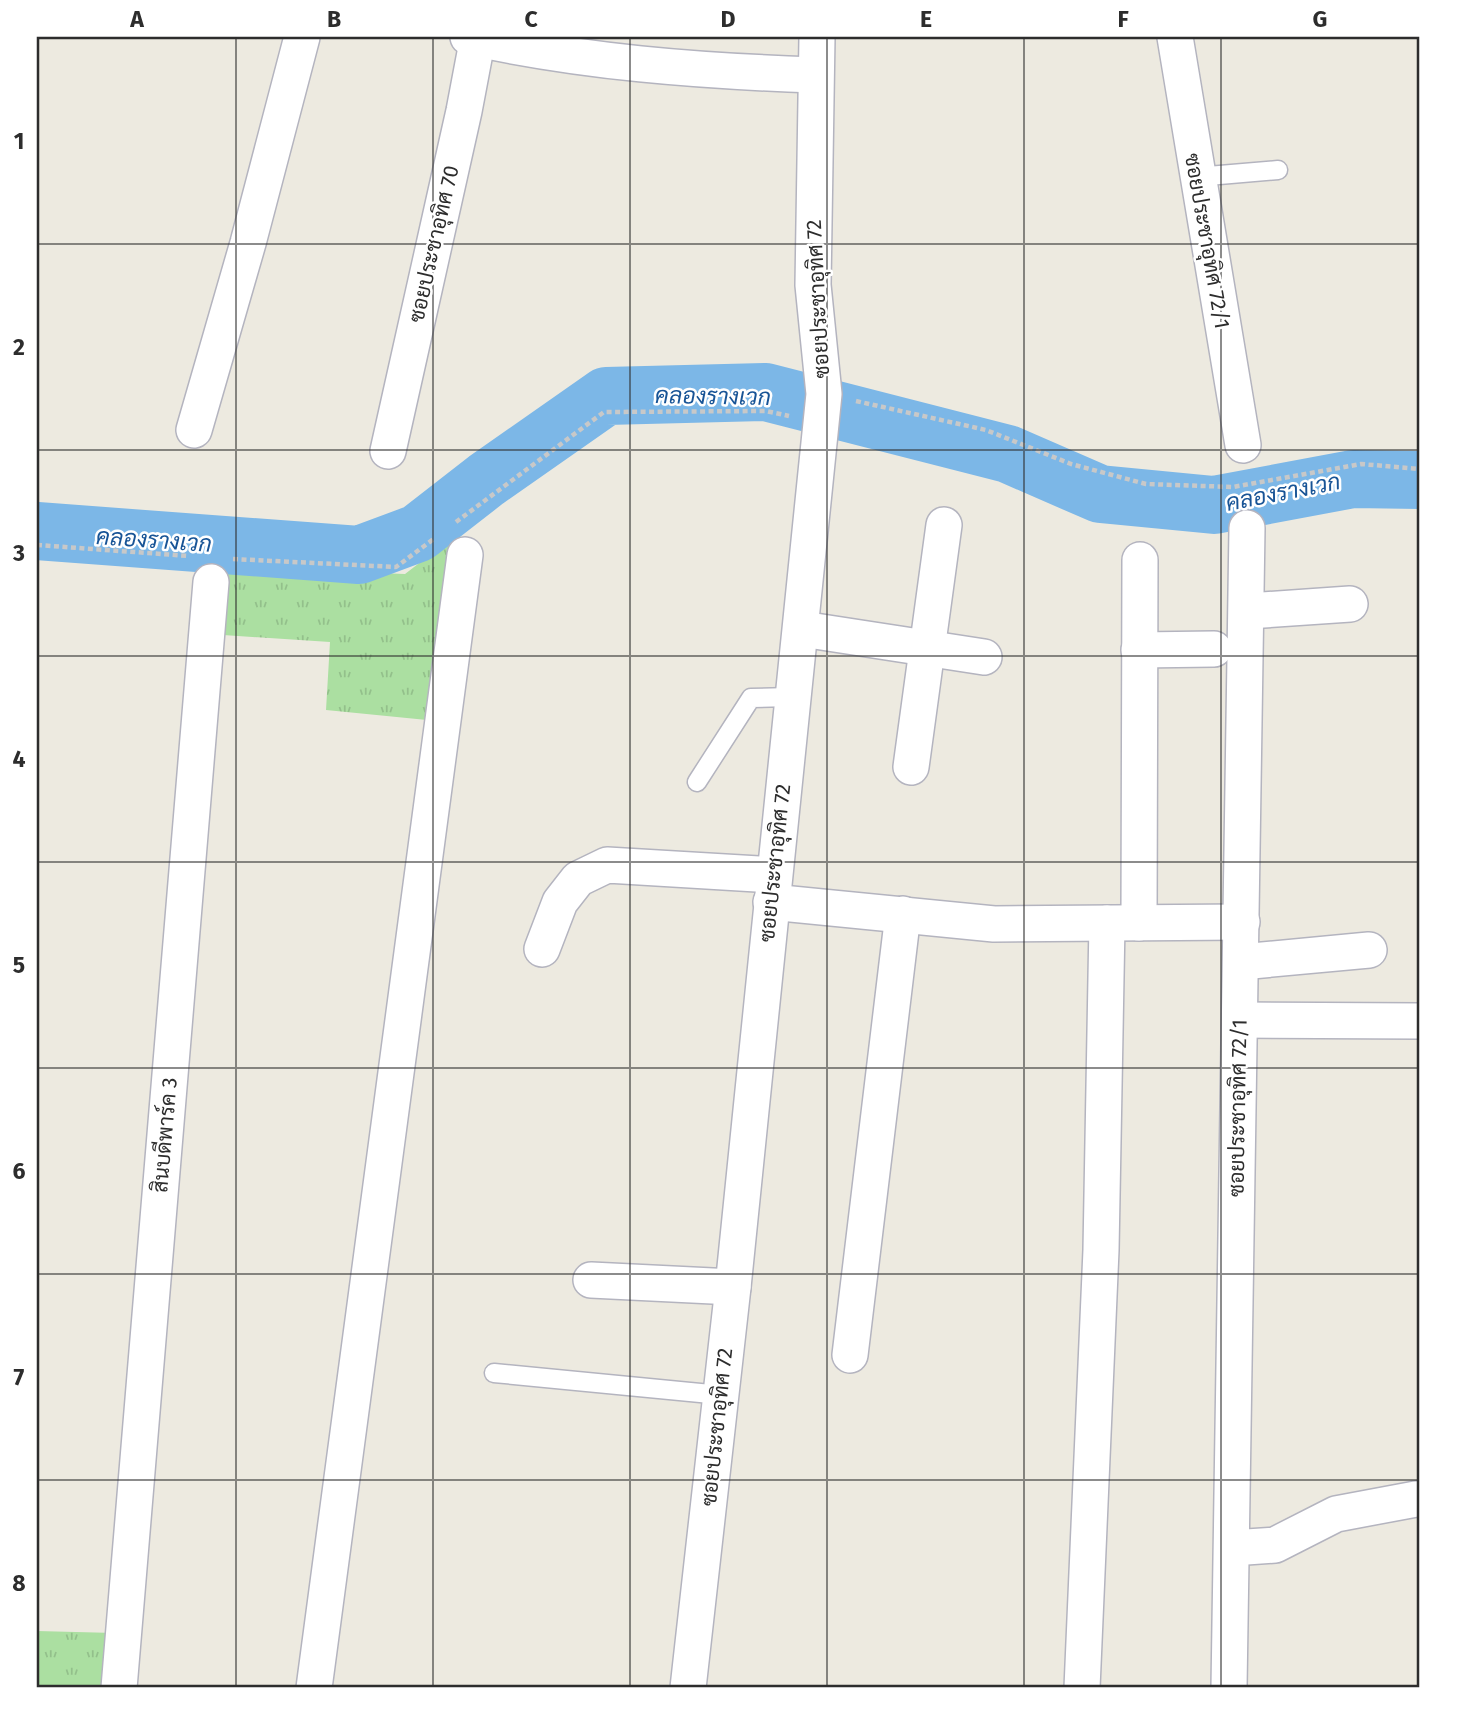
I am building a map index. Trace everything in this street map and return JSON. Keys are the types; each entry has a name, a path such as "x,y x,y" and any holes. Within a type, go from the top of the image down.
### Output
{"street":[{"path":"194,430 248,243 302,37"},
{"path":"474,37 520,48 694,71 815,75"},
{"name":"ซอยประชาอุทิศ 70","path":"388,451 464,111 474,37"},
{"name":"ซอยประชาอุทิศ 72","path":"688,1688 733,1287 791,696 802,629 821,420 813,285 817,37"},
{"name":"ซอยประชาอุทิศ 72/1","path":"1175,37 1196,177 1243,445"},
{"path":"911,767 944,525"},
{"name":"ซอยประชาอุทิศ 72/1","path":"1230,1688 1248,528"},
{"path":"314,1688 452,538"},
{"path":"1082,1688 1101,1250 1139,650 1140,560"},
{"name":"สินบดีพาร์ค 3","path":"119,1688 211,566"},
{"path":"1248,611 1350,604"},
{"path":"802,629 984,657"},
{"path":"1139,650 1214,649"},
{"path":"542,949 560,902 578,879 607,865 772,889 902,914 994,924 1242,922"},
{"path":"850,1355 902,914"},
{"path":"1241,962 1369,950"},
{"path":"1240,1020 1420,1021"},
{"path":"591,1280 733,1287"},
{"path":"1231,1548 1275,1545 1336,1514 1416,1499"}],"lane":[{"path":"1196,177 1279,170"},
{"path":"696,782 751,698 791,696"},
{"path":"494,1373 721,1395"}],"path":[{"path":"37,545 211,566 396,567 452,538 604,412 766,411 821,420 986,430 1071,464 1146,484 1233,487 1361,464 1420,469"}],"green space":[{"path":"461,531 437,721 326,710 330,642 223,635 223,567 405,574"},
{"path":"37,1631 115,1633 109,1688 37,1688"}],"waterway":[{"name":"คลองรางเวก","path":"37,531 359,555 418,533 486,480 606,396 766,392 1008,454 1100,494 1214,505 1353,479 1420,480"}]}
